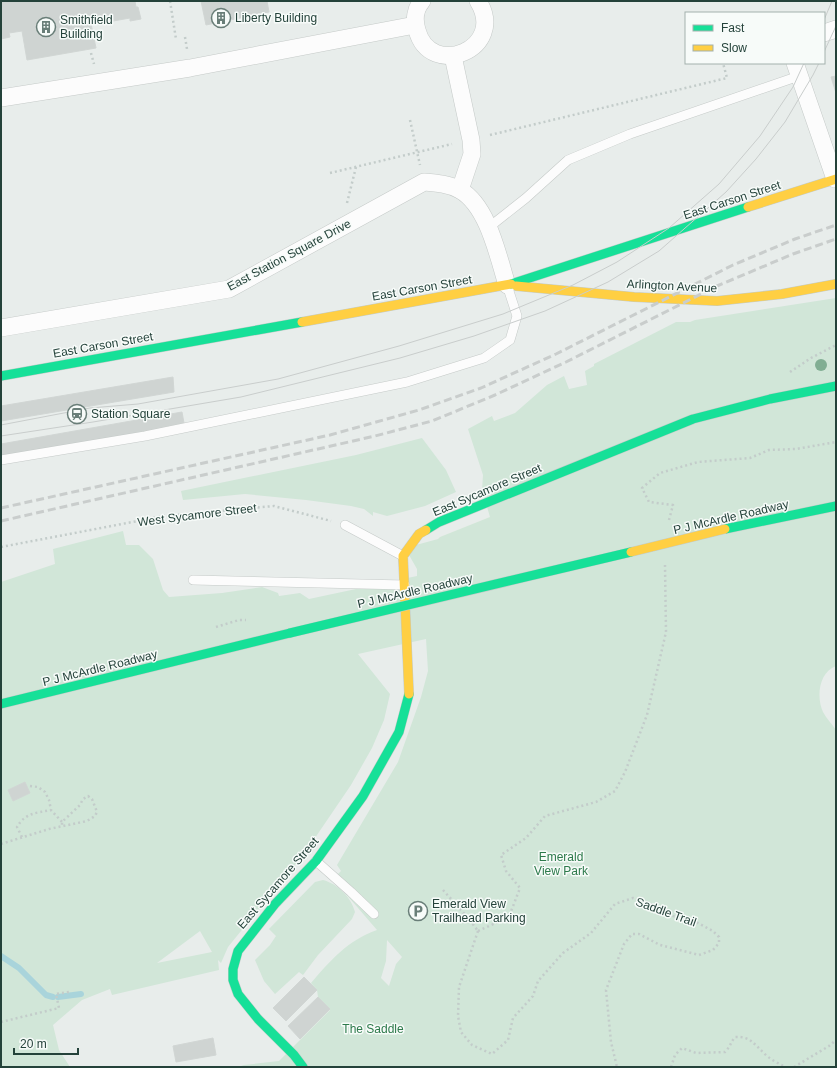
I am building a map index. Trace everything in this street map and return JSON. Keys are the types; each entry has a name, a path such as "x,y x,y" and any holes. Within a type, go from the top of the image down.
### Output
{"main road":[{"name":"East Carson Street","path":"1,376 507,285 835,179"},
{"name":"Arlington Avenue","path":"507,285 634,297 717,301 782,294 836,284"},
{"name":"East Sycamore Street","path":"303,1067 294,1054 258,1019 238,994 232,980 233,969 238,951 248,937 275,904 316,861 363,796 399,732 410,692 403,556 418,534 439,522 693,419 770,399 836,386"},
{"name":"P J McArdle Roadway","path":"1,704 290,633 725,530 836,506"}],"street":[{"path":"422,1 416,14 415,25 418,35 424,44 432,51 442,55 453,56 464,53 473,48 480,39 484,29 485,18 482,7 478,1"},
{"path":"1,98 190,68 415,25"},
{"path":"825,34 836,29"},
{"path":"453,56 471,140 472,154 460,190"},
{"path":"797,70 835,179"},
{"name":"East Station Square Drive","path":"1,328 228,289 424,182 442,183 460,190 471,199 480,210 488,228 507,285"}],"lane":[{"path":"488,228 526,198 568,160 630,134 797,70"},
{"path":"1,460 145,436 407,382 484,358 510,340 517,316 507,285"},
{"path":"345,525 403,556"},
{"path":"193,580 405,584"},
{"path":"316,861 374,914"}],"path":[{"path":"170,1 176,39"},
{"path":"185,37 188,52"},
{"path":"91,53 95,68"},
{"path":"487,136 727,78 722,64"},
{"path":"410,120 421,167"},
{"path":"330,173 453,144"},
{"path":"348,199 356,167"},
{"path":"770,399 786,375 811,358 836,345"},
{"path":"668,524 673,505 649,502 642,488 660,474 698,462 750,458 769,450 796,449 836,442"},
{"name":"West Sycamore Street","path":"1,547 164,516 274,506 345,525"},
{"path":"443,890 478,931 500,921 510,914 520,888 506,871 501,855 526,838 546,816 596,802 615,791 625,772 647,715 666,632 665,559"},
{"path":"30,786 38,787 45,792 49,800 51,810 62,822 62,826"},
{"path":"1,844 62,826 87,821 95,816 97,812 92,799 88,796 83,799 80,805 62,822"},
{"path":"22,837 17,827 27,815 51,810"},
{"name":"Saddle Trail","path":"478,931 459,987 458,1016 462,1032 472,1045 492,1054 508,1040 513,1018 533,996 538,981 563,953 591,933 615,904 633,898 654,905 673,916 694,921 713,931 719,937 719,944 713,950 699,955 660,945 639,934 632,934 624,944 606,990 611,1042 617,1067"},
{"path":"1,1022 58,1008 56,994 69,992"},
{"path":"671,1067 675,1055 682,1048 696,1053 724,1052 730,1047 732,1040 735,1037 741,1036 753,1041 764,1054 785,1067"},
{"path":"794,1067 829,1046 836,1040"}],"green space":[{"name":"Emerald View Park","path":"836,298 836,666 830,669 823,679 820,686 820,699 823,712 836,730 836,1067 238,1067 279,1061 330,1010 318,997 317,990 311,983 348,945 377,930 333,879 341,871 337,865 398,762 421,697 428,671 426,639 358,654 390,694 384,720 372,748 351,785 300,860 260,902 262,905 228,947 221,963 218,960 219,970 112,995 110,989 82,1000 53,1025 59,1050 70,1067 1,1067 1,582 55,564 53,549 123,531 126,545 139,545 153,559 163,590 169,597 222,593 262,587 278,593 279,596 300,593 309,599 417,576 417,569 405,548 438,539 490,517 482,490 483,475 468,429 492,416 494,421 515,413 547,385 564,376 569,389 587,385 585,371 594,366 594,364 676,322 690,322","holes":["200,931 212,952 157,963","387,940 402,957 396,964 389,986 381,978 386,961"]},
{"path":"422,438 446,470 456,492 425,506 387,516 373,512 373,516 364,509 351,506 245,494 183,500 181,491 356,455"},
{"path":"323,880 339,888 347,896 355,912 352,919 318,955 303,975 299,972 275,994 264,981 255,960 270,945 276,936 269,929 315,882"}],"building":[{"name":"Smithfield Building","path":"1,1 135,1 141,19 130,21 130,18 102,23 101,17 90,19 96,48 27,60 22,31 9,33 10,37 1,39"},
{"name":"Liberty Building","path":"201,1 267,1 269,12 206,25"},
{"path":"836,76 836,93 831,77"},
{"path":"173,377 174,392 1,421 1,406"},
{"path":"182,412 184,423 50,450 1,458 1,444"},
{"path":"25,782 30,793 13,801 8,790"},
{"path":"304,977 317,990 286,1021 273,1008"},
{"path":"318,997 330,1009 300,1039 288,1026"},
{"path":"213,1038 216,1055 176,1062 173,1046"}],"waterway":[{"path":"1,956 19,968 46,995 53,997"},
{"path":"58,997 81,994"}],"tram line":[{"path":"825,18 832,1"},
{"path":"825,50 836,26"},
{"path":"1,425 90,408 138,404 278,379 399,346 503,314 573,285 617,262 669,228 719,184 760,136 793,87 804,64"},
{"path":"1,436 241,397 400,358 474,336 545,311 608,282 659,251 726,192 756,159 785,122 818,64"}],"railway":[{"path":"1,508 330,435 419,410 481,388 556,354 733,265 795,239 836,225"},
{"path":"1,521 375,436 432,421 495,395 566,362 717,286 793,254 836,239"}],"traffic: fast":[{"path":"511,284 748,207"},
{"path":"1,376 302,322"},
{"path":"426,530 439,522 693,419 770,399 836,386"},
{"path":"725,529 836,506"},
{"path":"290,633 631,552"},
{"path":"1,704 290,633"},
{"path":"303,1067 294,1055 258,1019 238,994 233,980 233,969 238,951 275,904 316,861 363,796 399,732 409,694"}],"traffic: slow":[{"path":"748,207 836,179"},
{"path":"302,322 511,284"},
{"path":"516,286 634,297 717,301 782,294 836,284"},
{"path":"631,552 725,529"},
{"path":"409,694 403,556 419,534 426,530"}],"place":[{"name":"Liberty Building","path":"221,18"},
{"name":"Smithfield Building","path":"46,27"},
{"name":"Station Square","path":"77,414"},
{"name":"Emerald View Trailhead Parking","path":"418,911"}],"park label":[{"name":"The Saddle","path":"373,1029"}]}
